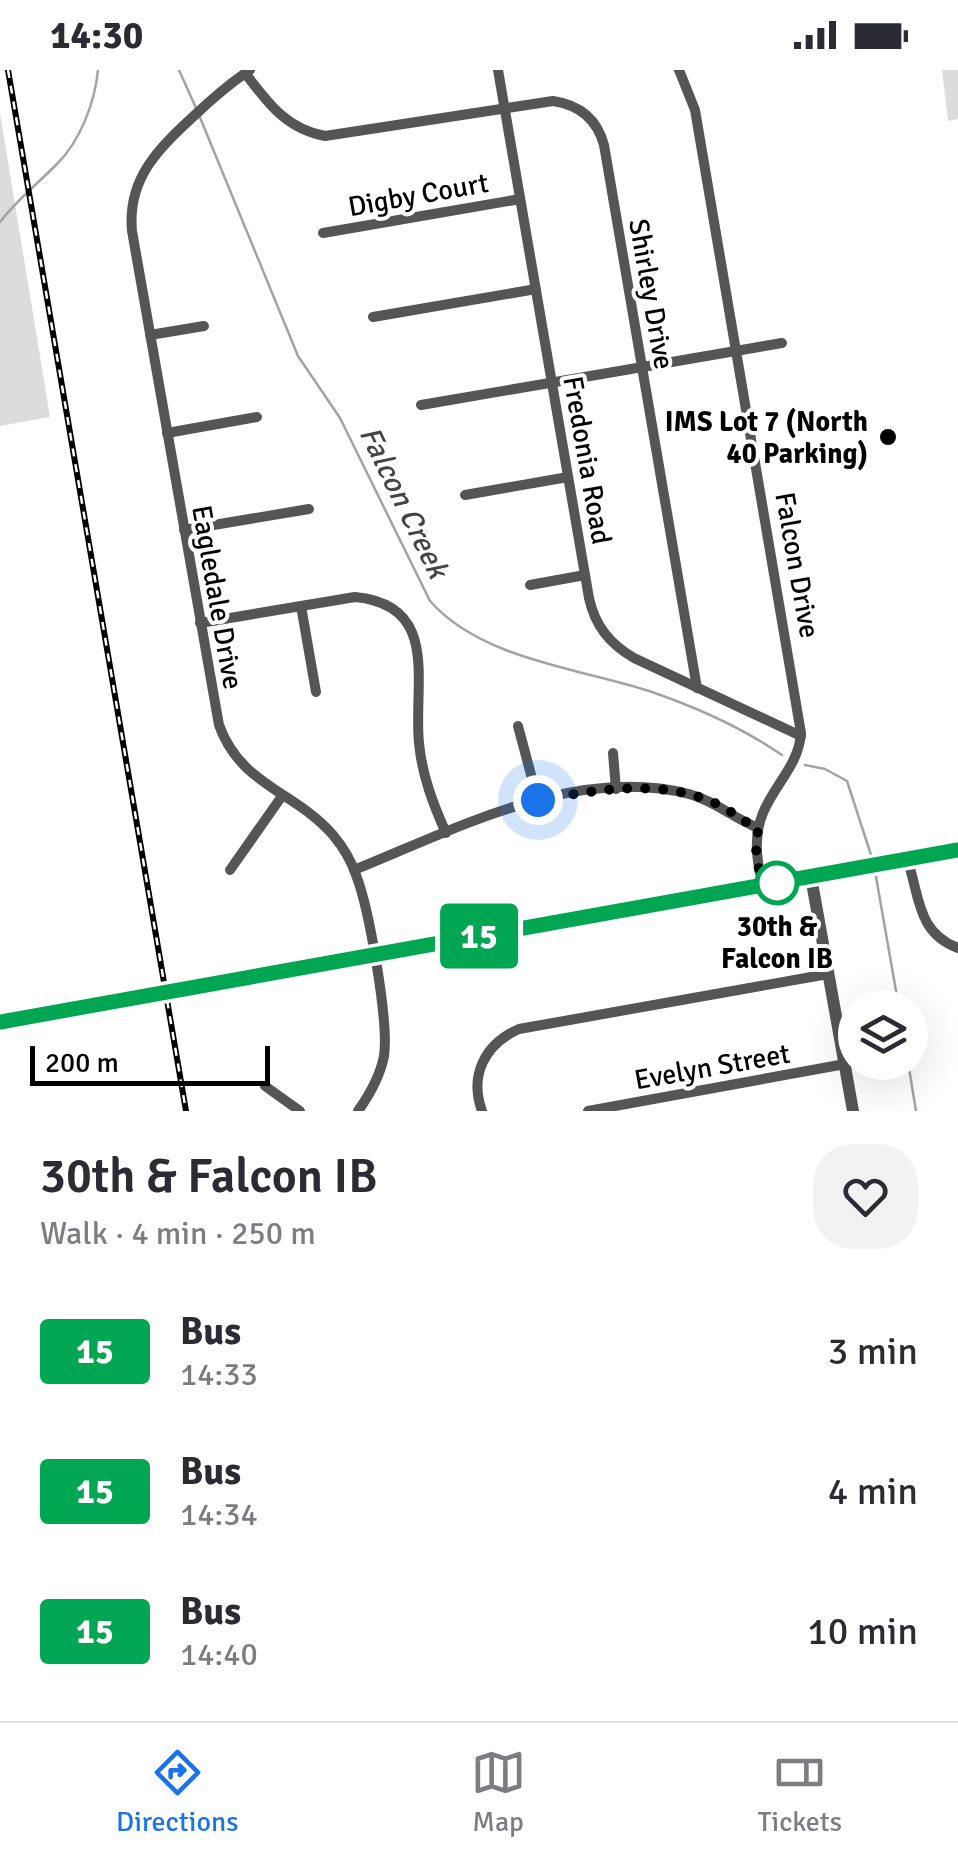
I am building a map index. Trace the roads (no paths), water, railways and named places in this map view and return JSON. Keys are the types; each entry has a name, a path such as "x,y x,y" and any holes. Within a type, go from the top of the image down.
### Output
{"main road":[{"path":"0,1022 958,850"}],"street":[{"name":"Fredonia Road","path":"498,70 595,619 612,643 634,658 801,736"},
{"name":"Falcon Drive","path":"680,70 694,110 801,736"},
{"name":"Shirley Drive","path":"248,72 284,120 326,136 546,102 565,103 585,113 599,131 697,688"},
{"name":"Eagledale Drive","path":"248,72 205,106 150,160 133,202 132,232 216,714 224,739 244,767 325,828 354,870 373,955 385,1045 378,1075 358,1111"},
{"name":"Digby Court","path":"323,233 520,199"},
{"path":"373,317 536,289"},
{"path":"150,335 204,326"},
{"path":"421,406 782,343"},
{"path":"167,433 258,417"},
{"path":"465,495 568,477"},
{"path":"184,530 309,509"},
{"path":"530,584 585,575"},
{"path":"200,623 348,598 370,599 393,609 412,632 419,656 421,756 427,786 446,833"},
{"path":"301,606 316,692"},
{"path":"518,726 538,800"},
{"path":"762,885 756,853 758,828 767,803 789,770 801,736"},
{"path":"613,753 616,789"},
{"path":"354,870 538,800 616,789 659,789 690,795 720,806 758,828"},
{"path":"230,870 282,796"},
{"path":"906,860 922,918 939,938 958,948"},
{"path":"811,876 838,1027"},
{"path":"482,1111 477,1090 482,1063 494,1044 519,1029 828,974"},
{"name":"Evelyn Street","path":"588,1111 838,1065"},
{"path":"848,1080 853,1111"},
{"path":"266,1086 300,1111"}],"waterway":[{"path":"0,222 65,156 90,108 98,70"},
{"name":"Falcon Creek","path":"179,70 196,108"},
{"name":"Falcon Creek","path":"199,115 298,356 340,418 430,601 451,621 503,649 667,697 734,727 782,755"},
{"name":"Falcon Creek","path":"805,765 825,769 847,781 872,858"},
{"name":"Falcon Creek","path":"875,871 896,990"},
{"name":"Falcon Creek","path":"911,1080 916,1111"}],"railway":[{"path":"8,70 186,1111"}],"place":[{"name":"IMS Lot 7 (North 40 Parking)","path":"888,437"},
{"name":"30th & Falcon IB","path":"777,883"}]}
